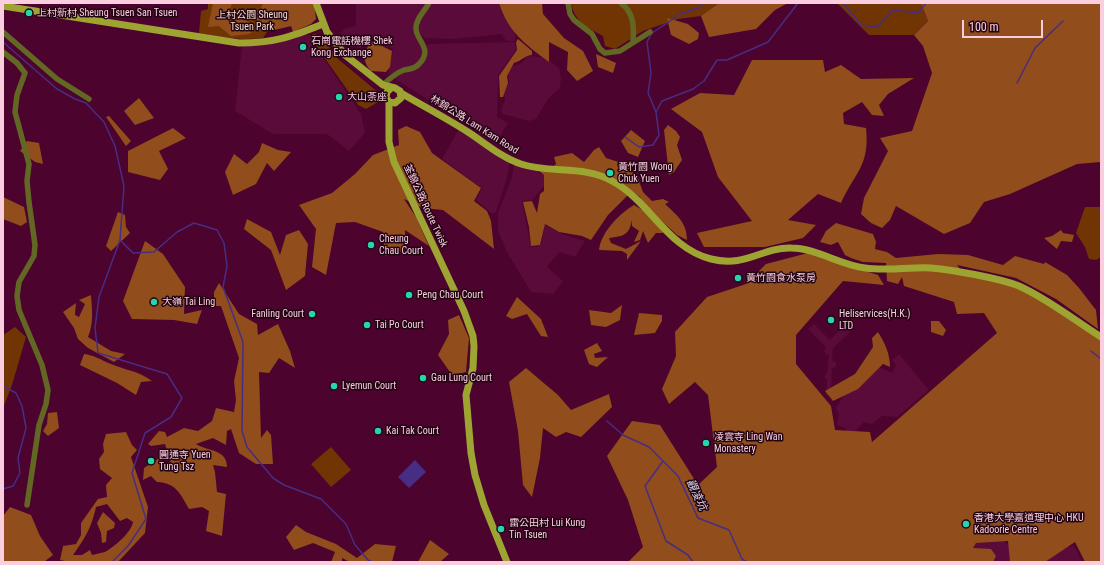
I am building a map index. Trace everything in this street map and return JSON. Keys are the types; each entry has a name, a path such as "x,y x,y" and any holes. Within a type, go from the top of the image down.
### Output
{"main road":[{"path":"316,3 323,24 331,38 345,55 387,88 397,89 401,95 398,101 391,102 386,97 387,88"},
{"path":"3,6 25,6 239,43 278,40 294,36 323,24"},
{"name":"林錦公路 Lam Kam Road","path":"401,95 409,98 519,164 587,172 613,181 630,194 678,242 688,250 704,257 722,261 740,261 779,249 794,248 865,268 927,268 953,271 1019,286 1101,337"},
{"name":"荃錦公路 Route Twisk","path":"391,102 389,111 389,142 394,162 473,336 474,357 466,395 470,453 484,505 507,562"}],"street":[{"path":"387,88 398,73 416,67 422,60 424,47 416,33 416,27 419,18 429,3"},
{"path":"568,3 570,14 592,34 602,51 609,54 620,51 633,41 650,32"},
{"path":"621,3 633,18 633,41"},
{"path":"3,32 57,79 88,99"},
{"path":"3,52 17,63 25,74 17,96 16,112 29,164 27,181 35,245 34,256 19,282 17,296 19,310 42,365 48,390 46,404 38,425 27,505"}],"shaded area":[{"name":"上村公園 Sheung Tsuen Park","path":"213,3 232,3 229,12 236,19 246,20 254,26 263,3 314,3 316,19 311,24 293,32 291,26 273,30 257,30 249,34 231,36 219,26 208,27"},
{"path":"356,3 426,3 415,22 423,54 417,65 388,75 393,49 370,37 360,49 352,43 346,43 338,35 346,28 356,26"},
{"path":"436,3 499,3 502,14 515,32 515,41 506,41 502,34 454,39 424,38 419,32 419,22 430,5"},
{"path":"499,3 542,3 543,14 564,38 583,51 593,71 577,81 567,70 568,52 549,42 549,62 525,44 513,30 507,22"},
{"path":"719,3 788,3 775,10 756,29 709,37 701,16"},
{"path":"921,3 1101,3 1101,162 1077,164 1010,194 984,202 970,223 944,234 896,206 890,220 882,228 871,223 861,214 864,198 888,151 880,138 912,131 932,73 923,46 914,35 928,21"},
{"path":"667,18 688,24 699,33 698,39 689,44 671,35"},
{"path":"306,32 361,114 365,133 349,151 327,134 273,134 235,111 242,46"},
{"path":"518,39 532,51 532,55 514,63 507,76 508,83 503,97 500,97 499,76 517,50 516,42"},
{"path":"372,41 392,51 390,67 386,72 371,71 366,63 365,56 367,48"},
{"path":"515,42 516,50 498,75 497,117 508,123 496,143 394,78 399,74 415,69 427,50 427,44"},
{"path":"596,54 616,63 613,73 598,67"},
{"path":"528,56 541,57 549,60 559,68 561,77 560,88 548,99 536,119 529,121 503,114 501,110 505,100 504,93 509,82 508,75 511,67 521,63"},
{"path":"752,60 823,60 825,72 841,65 861,79 914,78 888,94 879,105 884,116 872,115 862,102 843,113 844,124 866,128 867,141 864,160 841,203 818,194 788,220 816,225 803,238 765,247 704,247 697,233 752,221 718,177 702,132 671,109 700,93 734,95"},
{"path":"139,98 154,118 135,125 124,111"},
{"path":"109,116 131,141 126,146 106,117"},
{"path":"668,125 676,131 680,137 677,145 682,160 674,172 669,175 664,130"},
{"path":"406,126 420,132 432,153 481,188 474,201 487,211 491,221 494,249 443,210 423,208 404,199 416,217 429,246 405,230 406,250 385,256 383,232 355,222 336,223 326,275 312,267 316,229 299,205 332,193 355,174 373,155 399,145 398,130"},
{"path":"460,127 510,159 507,178 496,212 492,214 476,200 482,188 442,159"},
{"path":"173,128 186,138 159,151 168,169 160,180 128,172 128,151"},
{"path":"631,130 645,141 638,157 628,153 621,141"},
{"path":"27,141 39,143 43,164 35,162 20,151"},
{"path":"262,143 278,150 291,152 274,171 267,163 256,184 233,195 225,172 234,154 247,164 259,152"},
{"path":"599,147 606,158 625,164 637,176 643,192 652,201 663,199 669,202 665,204 683,224 687,234 687,240 677,235 642,203 640,197 632,191 608,215 591,240 582,236 559,232 545,224 540,245 531,246 529,227 523,202 532,201 537,213 540,194 544,191 544,175 538,170 550,170 556,164 554,157 572,153 584,162 594,150"},
{"path":"514,162 544,175 544,186 532,200 522,201 531,247 539,246 541,244 545,225 562,234 585,241 575,257 559,252 547,267 563,281 553,294 531,292 507,252 498,231 498,213 512,177"},
{"path":"3,197 24,207 27,222 21,226 3,219"},
{"path":"634,205 656,218 663,233 656,233 648,243 643,231 640,240 634,242 639,231 632,226 632,220 629,229 625,234 618,237 609,238 611,243 626,249 641,241 627,260 627,254 622,251 599,250 600,243 607,230 622,213"},
{"path":"118,212 125,215 126,227 130,233 111,251 106,246"},
{"path":"247,219 271,232 280,255 286,235 299,230 308,244 305,276 286,290 271,250 244,229"},
{"path":"836,223 873,234 876,242 875,249 887,252 896,258 938,254 968,255 1003,265 1015,256 1044,264 1045,262 1067,275 1079,288 1096,310 1098,329 1056,299 1016,278 957,265 962,271 1025,290 1101,340 1101,562 1085,562 1075,542 1045,562 1010,562 1008,541 976,543 973,548 991,549 996,556 993,562 628,562 643,547 628,500 607,456 632,421 660,425 698,485 717,467 708,395 695,382 669,404 662,389 676,356 675,332 707,297 746,284 766,264 808,253 878,275 884,285 843,281 796,335 796,364 831,406 835,430 870,432 872,442 997,333 984,313 957,314 954,302 904,286 902,277 898,284 887,281 886,263 863,262 845,255 838,242 831,245 820,242 826,231"},
{"path":"1061,230 1063,233 1074,235 1072,242 1061,241 1057,249 1044,238 1052,236"},
{"path":"145,241 163,254 185,287 184,314 202,310 197,324 174,320 132,319 123,301"},
{"path":"219,283 239,314 257,324 258,335 278,324 290,351 295,368 279,358 269,373 259,372 261,438 267,430 271,435 273,464 256,464 239,453 231,429 227,431 226,445 213,438 196,444 221,454 226,461 227,467 213,465 217,492 226,494 222,536 206,531 209,511 202,507 189,509 177,490 169,484 157,482 151,476 143,480 144,468 161,457 166,470 171,464 165,444 151,446 148,444 159,431 165,432 167,437 184,428 198,431 212,421 216,408 234,412 236,400 234,381 239,358 221,306 214,306 214,292"},
{"path":"91,295 92,322 88,337 111,351 125,354 114,362 88,348 78,339 74,328 63,312 76,303 75,315 79,317 85,304 79,300"},
{"path":"517,297 541,319 548,337 541,336 527,314 512,319 506,316"},
{"path":"622,305 620,320 606,327 591,325 589,310 611,313"},
{"path":"639,313 662,315 662,321 655,333 634,335"},
{"path":"459,315 469,338 466,372 452,375 438,355 449,334 448,320"},
{"path":"931,321 939,321 946,330 943,336 931,332"},
{"path":"848,322 854,328 833,348 832,360 836,363 836,367 832,368 831,395 826,395 827,379 825,379 825,375 827,373 829,355 826,355 824,350 827,348 808,329 814,324 830,340"},
{"path":"878,332 887,349 890,367 883,364 858,389 833,401 825,391 855,374 873,347 872,338"},
{"path":"597,343 602,351 594,354 595,358 608,357 597,367 589,364 584,350"},
{"path":"84,354 137,373 152,381 141,382 136,395 117,383 80,365"},
{"path":"899,354 929,390 897,417 882,416 872,424 864,422 853,433 849,433 845,428 837,425 839,415 836,408 845,393 879,367 892,373 896,365 892,360"},
{"path":"526,368 558,395 571,410 609,394 612,407 581,437 566,432 556,437 543,428 540,458 532,497 523,485 518,431 509,382"},
{"path":"57,412 59,428 48,436 43,431 47,424 48,413"},
{"path":"126,432 132,445 137,450 131,457 148,507 145,533 118,562 70,562 60,560 63,546 76,544 81,535 81,523 98,499 107,497 106,485 112,478 100,469 99,459 104,452 103,444 106,434","holes":["107,504 120,521 127,518 133,522 126,535 113,547 105,552 92,555 90,550 82,555 73,555 87,533 96,507"]},
{"path":"415,460 426,472 409,488 398,477"},
{"path":"10,507 31,515 40,536 53,555 44,562 3,562 3,516"},
{"path":"103,512 115,523 114,528 107,531 106,542 102,543 101,533 97,523"},
{"name":"香港大學嘉道理中心 HKU Kadoorie Centre","path":"979,520 1019,554 1074,546 1083,562 923,562"},
{"path":"296,525 306,532 336,544 357,558 375,544 396,546 392,562 350,562 342,558 342,562 331,562 335,552 313,543 294,550 286,537"},
{"path":"430,540 449,554 440,562 418,562"}],"green space":[{"name":"上村公園 Sheung Tsuen Park","path":"208,3 310,3 291,26 267,32 263,38 239,39 199,33 201,11 208,9"},
{"path":"571,3 719,3 701,16 678,19 643,31 615,49 605,46 603,36 587,27 578,19"},
{"path":"837,3 921,3 928,21 914,35 869,35"},
{"path":"314,34 321,36 338,59 379,93 380,101 366,109 358,105 309,36"},
{"path":"1085,207 1101,207 1101,257 1096,260 1089,259 1085,247 1076,233"},
{"path":"15,327 26,337 12,385 3,408 3,335"},
{"path":"331,447 351,470 331,487 311,464"}],"waterway":[{"path":"625,137 639,147 653,145 659,135 656,112 648,93 651,73 647,42 652,33 682,13 701,7 703,3"},
{"path":"656,112 662,101 693,89 704,81 717,60 727,60 768,42 798,3"},
{"path":"843,3 861,25 877,27 893,10 918,13 926,3"},
{"path":"1017,83 1035,48 1063,21"},
{"path":"3,42 57,89 86,103 104,122 115,146 124,186 120,240 133,253 154,252 177,232 194,223 217,230 224,243 227,266 223,287 243,342 242,431 247,447 273,478 284,485 321,499 346,524 355,545 368,560 372,562"},
{"path":"112,562 128,546 146,519 132,473 145,433 171,417 182,398 167,374 98,353 95,328 99,297 120,240"},
{"path":"1091,351 1101,359"},
{"path":"3,386 16,393 22,406 26,428 18,458 20,473 13,486 3,489"},
{"name":"觀凌坑","path":"607,421 623,435 649,447 678,476 698,518 729,530 742,559 747,562"},
{"path":"663,461 645,486 666,541 688,555 693,562"}],"place":[{"name":"上村新村 Sheung Tsuen San Tsuen","path":"29,13"},
{"name":"石崗電話機樓 Shek Kong Exchange","path":"303,47"},
{"name":"大山荼座","path":"339,97"},
{"name":"黃竹園 Wong Chuk Yuen","path":"610,173"},
{"name":"Cheung Chau Court","path":"371,245"},
{"name":"黃竹園食水泵房","path":"738,278"},
{"name":"Peng Chau Court","path":"409,295"},
{"name":"大嶺 Tai Ling","path":"154,302"},
{"name":"Fanling Court","path":"312,314"},
{"name":"Heliservices(H.K.) LTD","path":"831,320"},
{"name":"Tai Po Court","path":"367,325"},
{"name":"Gau Lung Court","path":"423,378"},
{"name":"Lyemun Court","path":"334,386"},
{"name":"Kai Tak Court","path":"378,431"},
{"name":"凌雲寺 Ling Wan Monastery","path":"706,443"},
{"name":"圓通寺 Yuen Tung Tsz","path":"151,461"},
{"name":"香港大學嘉道理中心 HKU Kadoorie Centre","path":"966,524"},
{"name":"雷公田村 Lui Kung Tin Tsuen","path":"501,529"}]}
